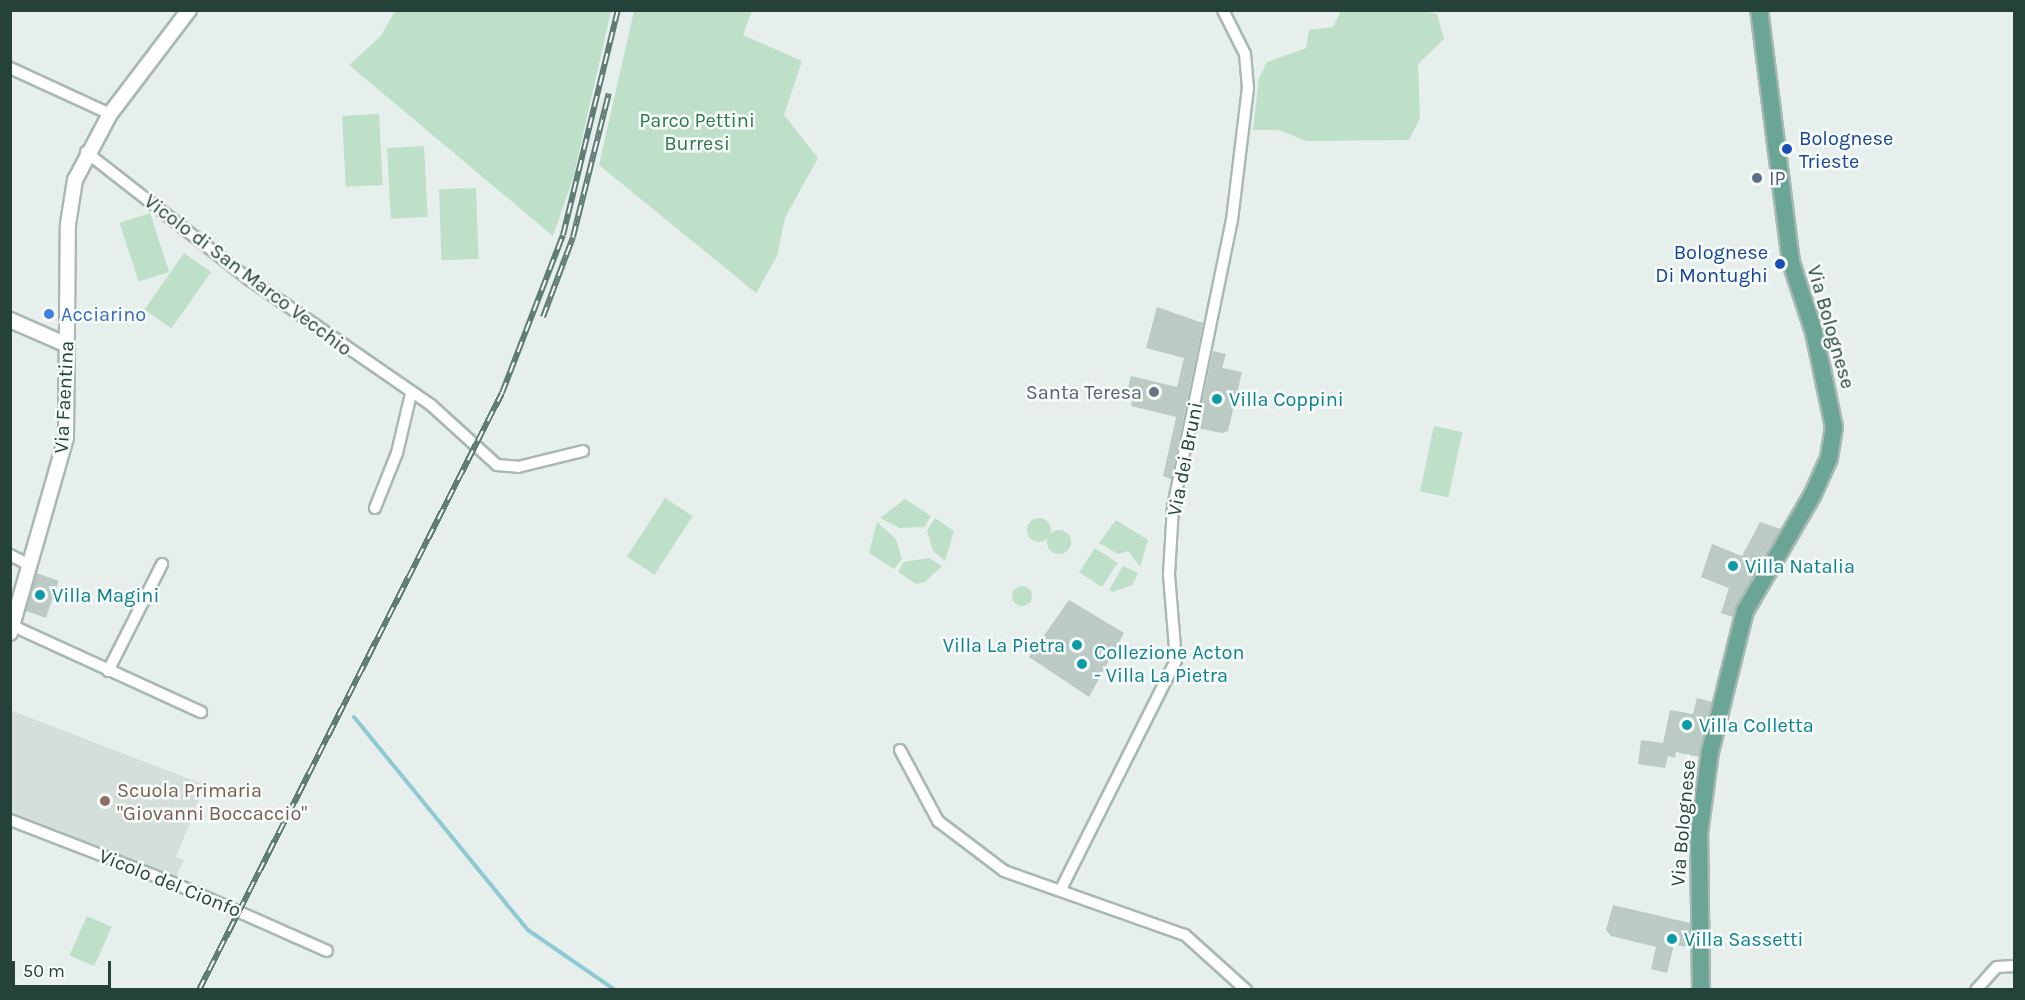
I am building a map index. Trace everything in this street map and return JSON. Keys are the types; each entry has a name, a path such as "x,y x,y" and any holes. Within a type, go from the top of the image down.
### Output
{"main road":[{"name":"Via Bolognese","path":"1701,990 1699,834 1710,752 1745,611 1813,494 1829,458 1834,427 1814,332 1791,262 1759,10"}],"street":[{"name":"Via Faentina","path":"12,630 65,444 70,203 86,152 110,114 189,10"},
{"name":"Via dei Bruni","path":"1060,889 1176,660 1168,574 1177,485 1233,220 1245,119 1245,54 1223,10"},
{"path":"10,68 110,114"},
{"name":"Vicolo di San Marco Vecchio","path":"86,152 250,280 411,394 501,466 583,451"},
{"path":"10,320 67,345"},
{"path":"375,508 397,453 411,394"},
{"path":"10,555 30,565"},
{"path":"108,671 162,564"},
{"path":"12,630 201,712"},
{"path":"900,750 948,831 1004,871 1146,917 1198,944 1246,990"},
{"name":"Vicolo del Cionfo","path":"10,820 176,884 327,951"},
{"path":"1976,990 1997,967 2014,966"}],"shaded area":[{"name":"Scuola Primaria \"Giovanni Boccaccio\"","path":"10,710 205,785 176,857 184,860 175,878 11,817"}],"green space":[{"path":"1422,10 1437,14 1444,39 1418,64 1420,118 1409,140 1307,141 1278,130 1253,130 1259,78 1267,62 1306,48 1309,30 1333,27 1341,11"},
{"name":"Parco Pettini Burresi","path":"395,11 611,11 573,178 553,236 349,65 381,36"},
{"name":"Parco Pettini Burresi","path":"634,11 752,11 743,35 802,61 784,115 818,158 785,218 777,256 756,293 599,165"},
{"path":"379,114 383,185 346,187 342,116"},
{"path":"424,146 428,217 391,219 387,148"},
{"path":"476,188 478,259 442,260 439,189"},
{"path":"150,213 169,272 139,282 120,223"},
{"path":"184,253 211,272 171,328 144,310"},
{"path":"1434,426 1462,432 1448,498 1420,492"},
{"path":"665,498 693,516 655,575 627,557"},
{"path":"905,499 931,516 924,527 899,528 880,518"},
{"path":"935,518 954,531 945,561 933,551 927,530"},
{"path":"1039,518 1048,521 1051,530 1048,539 1039,542 1030,539 1027,530 1030,521"},
{"path":"1116,520 1148,540 1140,567 1128,551 1118,554 1099,543"},
{"path":"877,522 896,539 902,559 894,569 869,553"},
{"path":"1059,530 1068,533 1071,542 1068,551 1059,554 1050,551 1047,542 1050,533"},
{"path":"1095,548 1118,563 1102,587 1079,572"},
{"path":"929,558 942,566 925,582 916,584 898,572 904,562"},
{"path":"1123,566 1138,573 1132,585 1113,592 1109,590"},
{"path":"1018,586 1026,586 1032,592 1032,600 1026,606 1018,606 1012,600 1012,592"},
{"path":"87,916 112,927 94,966 70,955"}],"building":[{"path":"1157,307 1203,323 1171,479 1163,476 1176,417 1131,406 1133,397 1126,395 1131,376 1177,387 1184,358 1146,348"},
{"name":"Villa Coppini","path":"1213,351 1226,354 1222,368 1242,372 1228,431 1222,433 1197,428"},
{"name":"Villa Natalia","path":"1760,522 1781,529 1733,617 1721,613 1729,588 1701,577 1712,544 1742,556"},
{"name":"Villa Magini","path":"36,573 59,581 46,618 23,610"},
{"name":"Villa La Pietra","path":"1069,600 1124,633 1089,697 1029,657"},
{"name":"Villa Colletta","path":"1697,698 1712,702 1699,757 1676,752 1675,758 1668,756 1665,768 1638,764 1641,740 1663,743 1670,710 1693,714"},
{"name":"Villa Sassetti","path":"1613,905 1690,923 1690,947 1674,945 1667,973 1651,969 1656,947 1611,936 1606,930"}],"waterway":[{"path":"354,717 528,930 615,990"}],"railway":[{"path":"199,990 502,393 563,235 618,10"},
{"path":"543,317 573,237 609,93"}],"place":[{"name":"Bolognese Trieste","path":"1787,149"},
{"name":"IP","path":"1757,178"},
{"name":"Bolognese Di Montughi","path":"1780,264"},
{"name":"Acciarino","path":"49,314"},
{"name":"Santa Teresa","path":"1154,392"},
{"name":"Villa Coppini","path":"1217,399"},
{"name":"Villa Natalia","path":"1733,566"},
{"name":"Villa Magini","path":"40,595"},
{"name":"Villa La Pietra","path":"1077,645"},
{"name":"Collezione Acton - Villa La Pietra","path":"1082,664"},
{"name":"Villa Colletta","path":"1687,725"},
{"name":"Scuola Primaria \"Giovanni Boccaccio\"","path":"105,801"},
{"name":"Villa Sassetti","path":"1672,939"}]}
